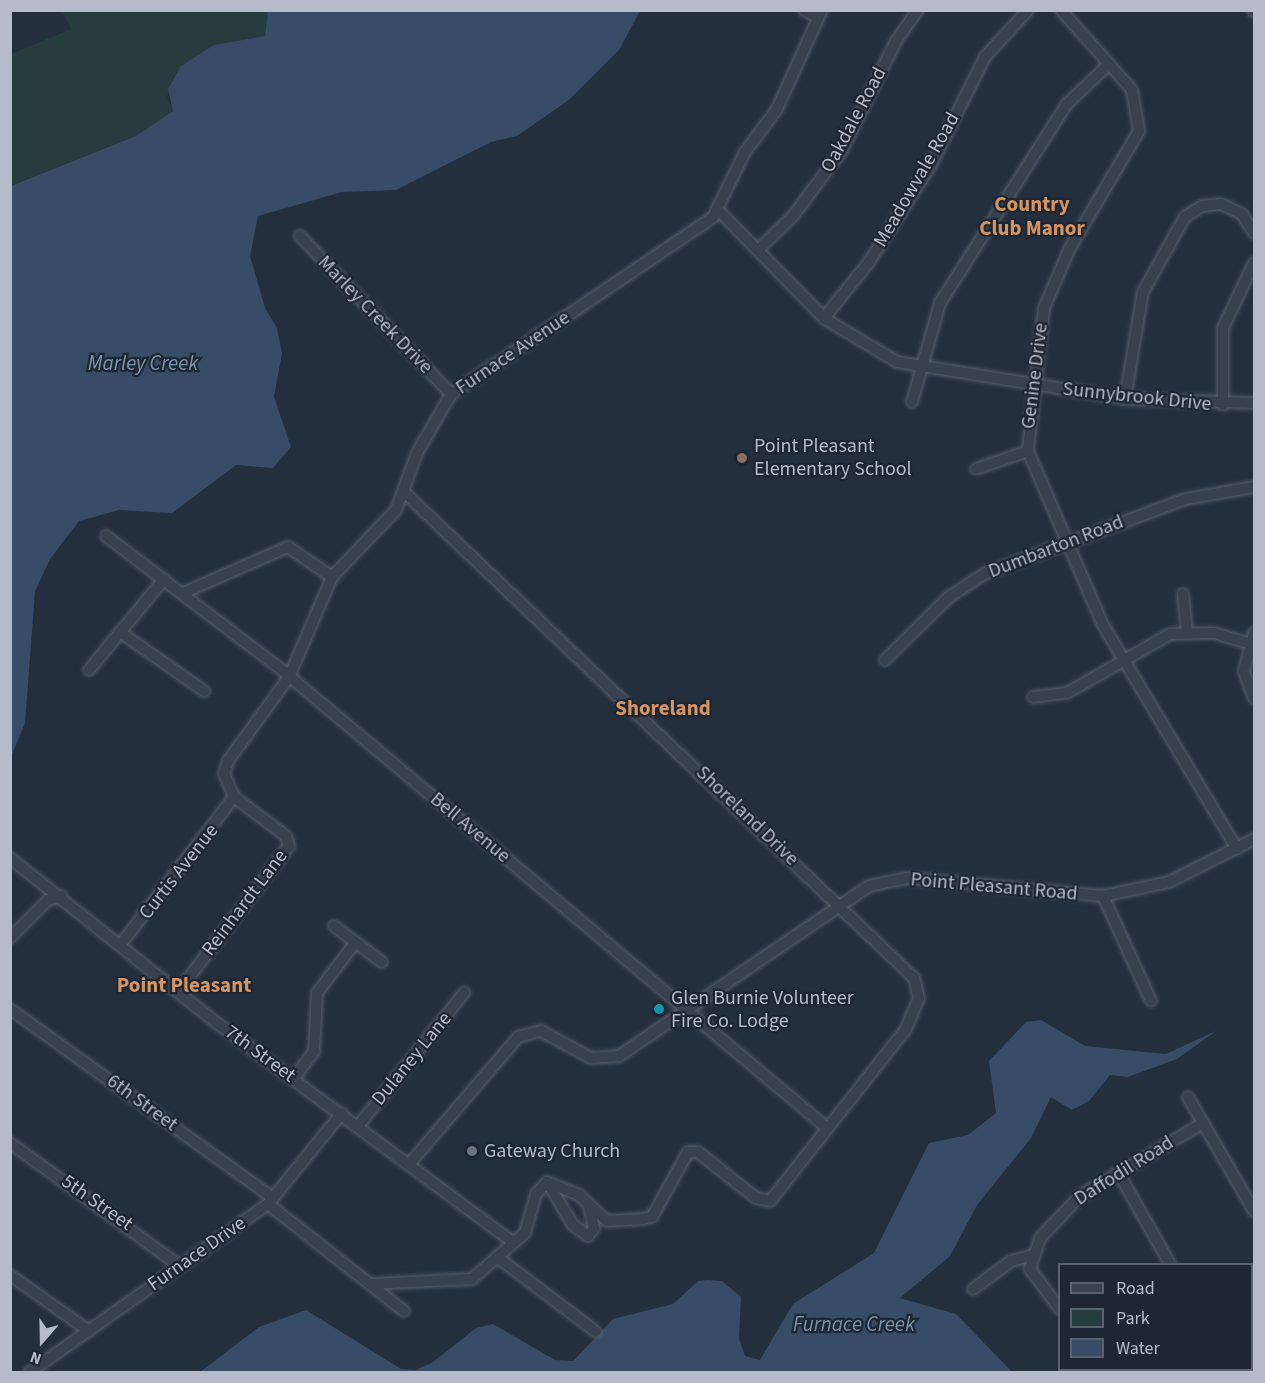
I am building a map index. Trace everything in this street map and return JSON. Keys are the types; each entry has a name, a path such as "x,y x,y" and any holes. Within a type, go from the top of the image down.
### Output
{"street":[{"path":"804,10 820,14"},
{"name":"Oakdale Road","path":"758,250 793,216 836,160 896,41 918,10"},
{"name":"Meadowvale Road","path":"824,318 869,262 915,192 985,57 1028,10"},
{"name":"Genine Drive","path":"1062,10 1132,90 1139,131 1054,278 1031,385 1028,451 1070,540 1103,625 1237,849"},
{"name":"Furnace Avenue","path":"234,797 224,774 228,760 289,677 332,577 406,494 417,453 451,394 690,237 719,211 745,152 777,109 820,14"},
{"path":"912,402 919,369 940,303 1066,105 1109,64"},
{"path":"1125,399 1143,292 1185,218 1202,206 1221,204 1242,214 1254,233"},
{"name":"Sunnybrook Drive","path":"719,211 824,318 860,345 919,369 1125,399 1223,405 1254,403"},
{"name":"Marley Creek Drive","path":"300,236 451,394"},
{"path":"1223,405 1223,328 1254,263"},
{"path":"976,470 1028,451"},
{"name":"Dumbarton Road","path":"885,660 967,584 1070,540 1216,490 1254,487"},
{"name":"Shoreland Drive","path":"406,494 839,904 914,978 919,998 906,1029 767,1202 698,1152 688,1152 652,1217 606,1221 588,1203"},
{"name":"Bell Avenue","path":"106,536 183,592 289,677 827,1128"},
{"path":"183,592 288,547 332,577"},
{"path":"89,670 164,579"},
{"path":"1183,594 1187,631"},
{"path":"1033,697 1067,693 1154,640 1187,631 1253,645"},
{"path":"120,632 204,691"},
{"path":"1254,633 1253,645 1244,671 1254,698"},
{"name":"Curtis Avenue","path":"121,944 234,797"},
{"name":"Reinhardt Lane","path":"178,992 289,846 286,836 234,797"},
{"name":"Point Pleasant Road","path":"411,1162 526,1032 551,1034 601,1060 628,1051 839,904 869,886 906,878 1102,896 1168,882 1254,839"},
{"name":"7th Street","path":"10,858 61,896 178,992 411,1162 514,1243"},
{"path":"10,938 48,900 61,896"},
{"path":"1102,896 1151,1001"},
{"path":"334,926 382,962"},
{"path":"294,1078 314,1051 317,993 355,943"},
{"name":"Dulaney Lane","path":"359,1125 464,993"},
{"name":"6th Street","path":"10,1009 270,1201 404,1311"},
{"path":"1188,1097 1254,1212"},
{"name":"Furnace Drive","path":"30,1372 270,1201 342,1113"},
{"name":"Daffodil Road","path":"1033,1255 1065,1208 1118,1172 1203,1123"},
{"name":"5th Street","path":"10,1143 180,1266"},
{"path":"1118,1172 1169,1263"},
{"path":"371,1284 461,1282 514,1243 533,1222 536,1194 547,1182"},
{"path":"547,1182 588,1203 594,1221 588,1236 573,1225 547,1182"},
{"path":"973,1289 1011,1261 1033,1255 1030,1269 1058,1308"},
{"path":"497,1257 596,1332"},
{"path":"10,1275 89,1331"}],"green space":[{"path":"62,11 268,11 271,17 265,36 214,45 173,78 167,97 174,111 136,136 11,186 11,54 71,29"}],"water":[{"name":"Marley Creek","path":"268,11 640,11 619,50 570,99 517,136 491,142 396,190 342,192 258,216 250,256 265,308 277,328 282,353 274,397 291,447 273,468 236,465 172,513 119,510 79,521 50,559 35,591 25,723 11,757 11,186 136,136 173,111 168,89 181,66 214,45 265,36"},
{"name":"Furnace Creek","path":"1041,1020 1085,1046 1166,1054 1216,1031 1177,1059 1128,1077 1110,1075 1089,1101 1072,1110 1051,1097 1031,1138 977,1205 950,1256 900,1298 956,1314 1012,1372 200,1372 259,1327 306,1310 401,1369 416,1370 433,1362 476,1328 493,1324 555,1360 573,1361 613,1319 673,1304 698,1281 707,1280 722,1281 741,1297 739,1338 745,1356 760,1360 793,1304 874,1253 929,1143 968,1135 996,1113 989,1061 1026,1022"}],"place":[{"name":"Point Pleasant Elementary School","path":"742,458"},
{"name":"Glen Burnie Volunteer Fire Co. Lodge","path":"659,1009"},
{"name":"Gateway Church","path":"472,1151"}],"district":[{"name":"Country Club Manor","path":"1032,216"},
{"name":"Shoreland","path":"663,708"},
{"name":"Point Pleasant","path":"184,985"}]}
